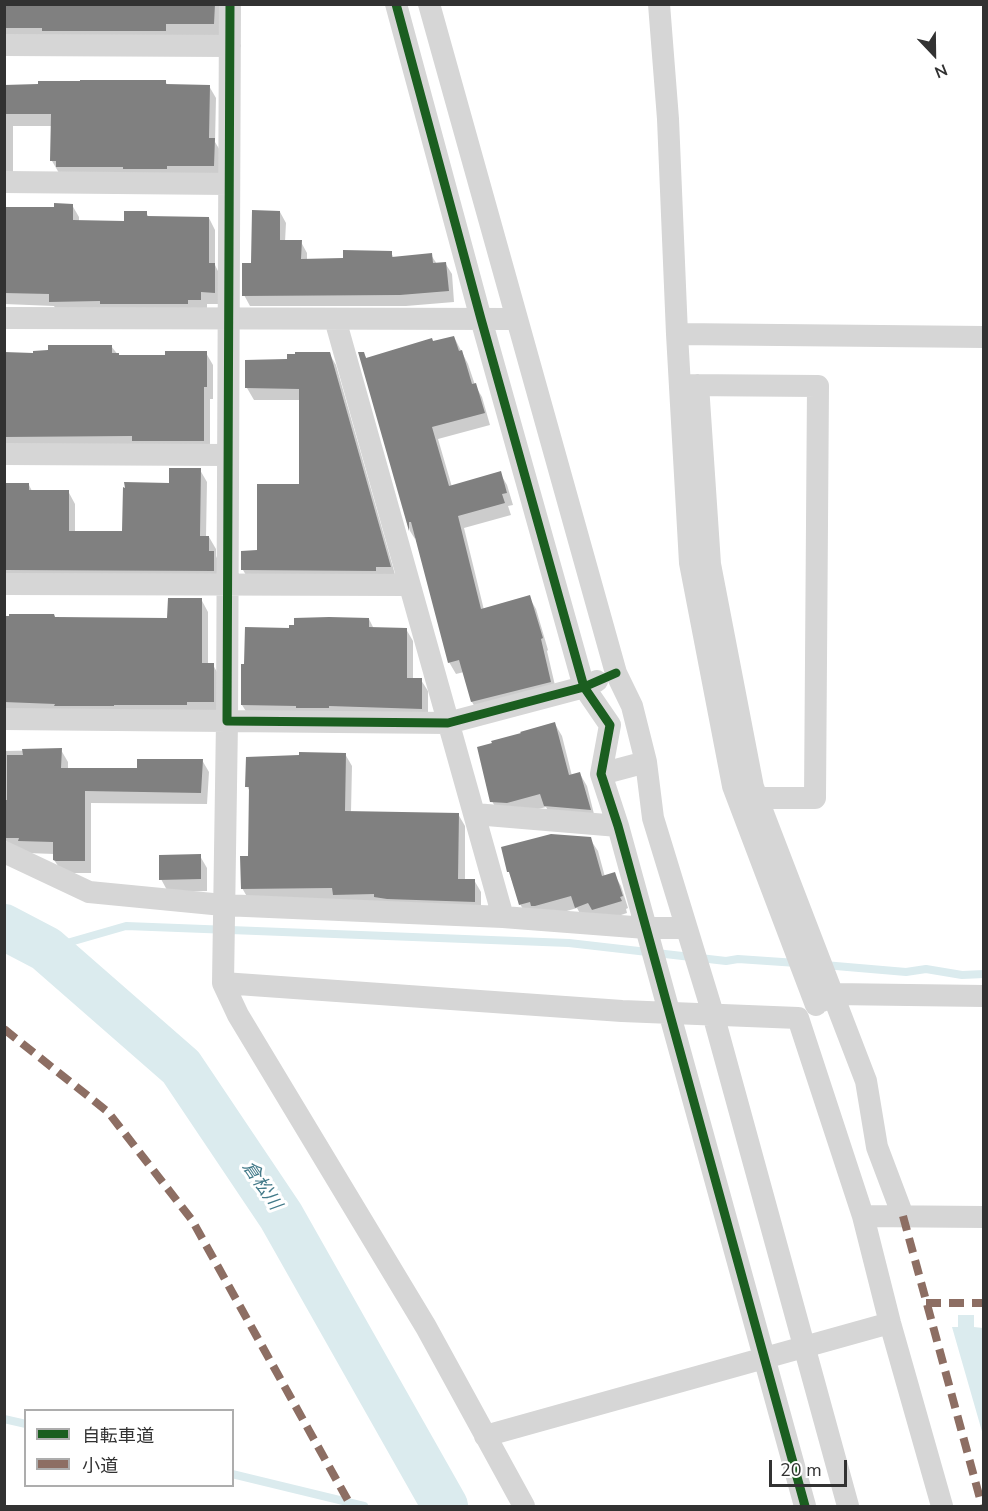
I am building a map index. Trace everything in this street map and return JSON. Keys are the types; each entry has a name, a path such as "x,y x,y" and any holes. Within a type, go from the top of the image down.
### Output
{"street":[{"path":"230,4 228,586 223,983 238,1015 426,1327 524,1506"},
{"path":"396,4 584,687 610,725 601,774 618,826 670,1012 805,1506"},
{"path":"429,4 616,673 632,706 646,762 652,818 713,1014 848,1506"},
{"path":"659,4 668,118 677,334 689,385 710,564 753,787 816,1006 863,1216 890,1323 942,1506"},
{"path":"4,45 230,46"},
{"path":"4,182 229,184"},
{"path":"4,318 517,319"},
{"path":"335,319 503,917"},
{"path":"677,334 984,337"},
{"path":"689,385 818,387 815,798 757,798"},
{"path":"689,385 690,563 733,786 816,1006 866,1081 877,1147 903,1216"},
{"path":"4,454 228,455"},
{"path":"4,584 409,585"},
{"path":"4,719 448,723 584,687 616,673"},
{"path":"601,774 646,762"},
{"path":"475,814 618,826"},
{"path":"4,852 89,892 223,905 503,917 646,928 686,928"},
{"path":"223,983 610,1010 713,1014 984,996"},
{"path":"863,1216 984,1217"},
{"path":"485,1436 890,1323"}],"shaded area":[{"path":"958,1315 974,1315 974,1327 983,1328 983,1435 952,1327 958,1327"}],"building":[{"path":"4,4 215,4 214,24 166,24 166,31 42,31 42,28 4,28"},
{"path":"80,80 166,80 166,84 210,85 209,138 215,138 214,166 167,166 167,169 56,167 56,161 50,161 51,114 4,114 4,85"},
{"path":"54,203 73,204 73,220 124,221 124,211 147,211 147,216 209,217 209,263 215,263 215,293 201,292 201,300 188,300 188,304 100,304 100,301 49,302 49,294 4,293 4,207 54,207"},
{"path":"252,210 280,211 280,240 302,240 301,259 343,258 343,250 392,251 392,257 432,253 433,263 446,262 449,291 400,295 242,296 242,263 251,263"},
{"path":"454,336 459,351 462,350 472,384 476,383 485,413 432,427 449,486 501,471 507,493 502,494 505,503 458,516 481,609 530,595 543,638 541,639 551,682 471,702 459,660 448,663 411,522 409,522 409,531 358,352 364,352 366,358 432,338 433,341"},
{"path":"48,345 112,345 112,353 119,353 119,355 165,355 165,351 207,351 204,441 132,441 132,436 4,437 4,352 33,353 33,351 48,350"},
{"path":"295,352 330,352 391,567 376,567 376,571 241,570 241,551 257,550 257,484 299,484 299,389 245,388 245,360 287,359 287,354 295,354"},
{"path":"169,468 201,468 200,536 209,536 209,551 214,551 214,571 4,570 4,483 29,483 29,490 69,490 69,531 122,531 124,482 169,483"},
{"path":"168,598 202,598 202,663 214,663 214,702 187,702 187,705 54,706 55,704 4,702 4,616 54,614 55,617 167,618"},
{"path":"294,618 369,618 369,627 407,628 407,678 422,678 422,709 241,705 241,664 244,664 245,627 289,628 289,625 294,625"},
{"path":"555,722 569,775 580,772 591,810 544,806 540,794 507,803 490,802 477,747"},
{"path":"62,748 61,768 137,768 137,759 203,759 201,793 85,791 85,861 56,861 53,860 53,842 18,841 19,838 4,838 4,800 7,800 7,755 23,755 22,749"},
{"path":"299,752 346,753 345,811 459,813 458,879 475,879 475,902 387,899 374,897 374,894 333,895 332,888 241,889 240,856 248,856 249,787 245,787 246,757 299,755"},
{"path":"551,834 591,837 602,876 615,872 623,896 620,897 622,901 592,910 588,903 575,908 571,896 535,906 531,906 530,902 519,905 501,847"},
{"path":"201,854 201,879 159,880 159,855"}],"waterway":[{"path":"46,949 126,926 569,943 726,961 738,959 797,963"},
{"name":"倉松川","path":"4,927 46,949 181,1067 281,1216 445,1506"},
{"path":"824,965 906,972 926,969 962,975 984,974"},
{"path":"4,1419 24,1424"},
{"path":"234,1474 364,1506"}],"marked path":[{"path":"4,1029 108,1112 192,1220 351,1506"},
{"path":"903,1216 982,1506"},
{"path":"926,1303 984,1303"}],"cycle path":[{"path":"230,4 227,721 448,723 584,687 616,673"},
{"path":"396,4 584,687 610,725 601,774 618,826 805,1506"}]}
